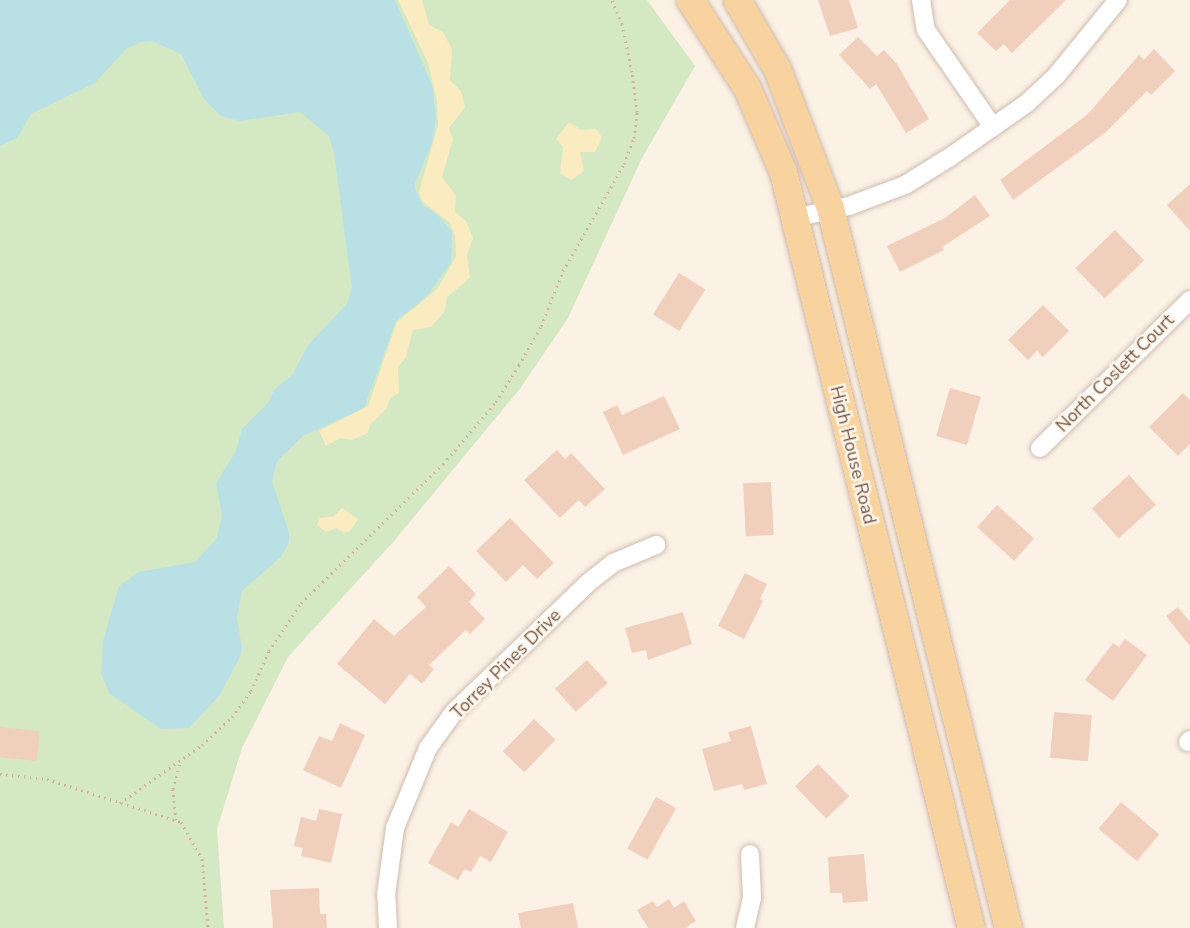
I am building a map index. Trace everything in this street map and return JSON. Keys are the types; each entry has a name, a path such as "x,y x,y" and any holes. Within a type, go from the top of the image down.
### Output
{"main road":[{"name":"High House Road","path":"690,0 747,88 783,172 971,928"},
{"name":"High House Road","path":"737,0 777,69 830,208 1008,928"}],"street":[{"path":"921,0 926,30 993,127"},
{"path":"794,218 830,208 849,206 905,185 993,127 1056,76 1118,0"},
{"name":"North Coslett Court","path":"1040,448 1190,300"},
{"name":"Torrey Pines Drive","path":"388,928 386,895 395,828 428,748 454,712 589,582 613,563 656,545"},
{"path":"745,928 752,898 750,854"}],"path":[{"path":"120,803 202,745 245,700 269,651 301,603 442,464 496,402 519,365 541,326 563,271 624,164 634,138 637,112 632,72 622,24 612,0"},
{"path":"176,820 173,789 180,762"},
{"path":"0,774 47,778 176,820 190,831 202,859 208,928"}],"green space":[{"path":"0,0 647,0 695,66 642,158 568,318 519,390 394,541 288,657 242,748 217,829 224,928 0,928"}],"sand":[{"path":"398,0 422,0 429,25 443,32 452,49 450,80 461,91 465,107 449,128 453,139 442,177 456,196 455,212 466,221 473,238 467,255 470,278 447,297 445,311 431,327 413,330 406,357 398,367 399,393 390,398 387,408 370,425 368,433 352,440 340,438 326,446 319,431 368,406 397,322 437,289 456,257 455,236 450,223 423,202 419,192 438,125 437,101 428,63"},
{"path":"569,122 581,130 596,129 602,137 595,152 580,152 584,171 571,180 560,173 563,147 556,139"},
{"path":"342,508 358,519 350,531 345,533 336,528 326,532 317,525 320,518 334,516"}],"water":[{"path":"0,0 395,0 432,85 436,118 432,143 414,186 422,205 437,214 452,232 451,263 426,297 396,321 364,408 303,436 277,461 272,481 289,533 289,542 281,557 242,591 237,618 242,649 239,659 219,696 189,728 161,729 109,693 101,673 103,641 119,586 139,572 195,562 217,538 222,515 216,483 235,453 242,429 268,403 274,390 293,374 308,345 347,304 352,288 334,153 329,136 300,112 240,121 221,116 204,99 181,54 152,41 140,42 126,49 95,83 31,114 17,138 0,146"}],"building":[{"path":"818,0 849,0 858,28 830,36"},
{"path":"1010,0 1066,0 1012,53 1004,44 996,51 977,33"},
{"path":"858,37 877,56 884,50 897,64 929,119 906,133 876,84 870,89 839,55"},
{"path":"1154,49 1175,71 1151,95 1147,91 1106,132 1013,200 1000,180 1088,114 1139,55 1144,60"},
{"path":"1190,184 1190,231 1167,205"},
{"path":"975,195 990,216 942,247 944,250 900,272 887,246 945,218"},
{"path":"1115,230 1144,260 1105,298 1075,268"},
{"path":"679,273 705,289 679,331 653,315"},
{"path":"1043,305 1069,331 1043,357 1037,351 1028,360 1008,340"},
{"path":"950,388 981,397 967,445 936,436"},
{"path":"1183,393 1190,400 1190,444 1178,456 1149,427"},
{"path":"664,396 680,429 623,455 603,412 617,405 622,415"},
{"path":"557,450 565,459 571,453 605,489 585,507 579,500 560,518 524,480"},
{"path":"1129,475 1156,505 1119,538 1092,508"},
{"path":"771,482 774,535 746,536 743,483"},
{"path":"997,505 1034,538 1014,561 977,527"},
{"path":"510,518 554,563 537,579 523,565 506,582 476,551"},
{"path":"449,566 476,594 469,602 485,619 470,634 466,630 429,665 434,669 422,684 410,674 385,704 337,664 374,619 394,636 426,607 417,597"},
{"path":"745,573 767,584 760,599 763,601 744,639 718,626"},
{"path":"1178,607 1190,622 1190,646 1166,616"},
{"path":"683,612 692,644 648,660 646,650 632,653 625,628"},
{"path":"1125,639 1147,655 1113,701 1085,680 1113,643 1119,647"},
{"path":"587,660 608,683 576,712 555,689"},
{"path":"1054,712 1092,715 1088,761 1050,758"},
{"path":"534,719 556,740 524,772 503,751"},
{"path":"340,723 365,735 341,788 303,770 319,736 332,741"},
{"path":"751,726 767,784 744,790 742,784 714,791 702,749 731,741 728,732"},
{"path":"0,727 40,731 37,761 0,757"},
{"path":"818,764 849,796 826,819 795,786"},
{"path":"656,797 676,808 648,860 627,849"},
{"path":"1121,802 1159,834 1137,861 1099,829"},
{"path":"319,809 342,814 331,863 301,856 303,848 294,846 301,817 316,821"},
{"path":"469,809 508,832 491,862 480,856 471,872 465,869 458,880 428,863 451,822 458,827"},
{"path":"864,854 868,901 843,903 842,893 830,893 828,857"},
{"path":"319,888 320,914 326,914 327,928 273,928 270,890"},
{"path":"669,899 674,908 684,901 696,921 685,928 648,928 637,910 653,901 657,907"},
{"path":"573,903 578,928 521,928 518,913"}]}
